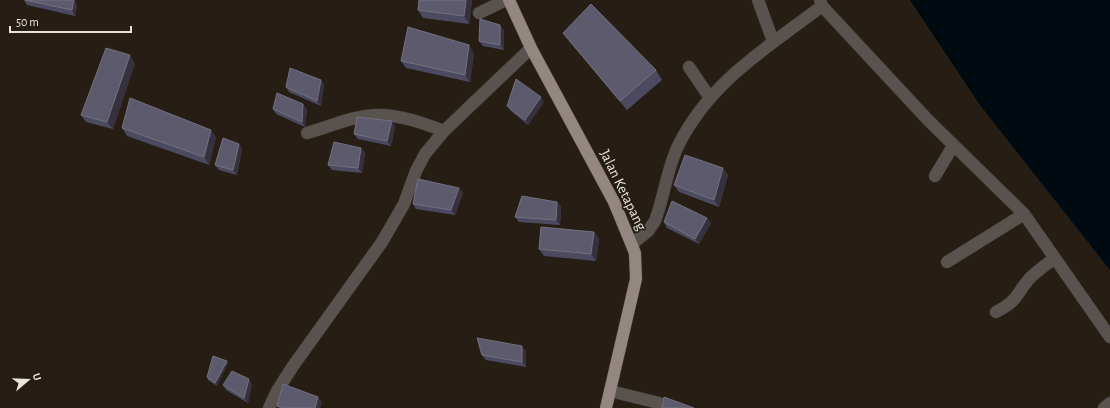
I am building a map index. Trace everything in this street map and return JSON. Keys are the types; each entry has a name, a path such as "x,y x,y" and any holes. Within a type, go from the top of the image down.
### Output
{"main road":[{"name":"Jalan Ketapang","path":"509,0 531,48 614,202 632,244 636,264 636,279 606,408"}],"street":[{"path":"479,13 506,0"},
{"path":"758,0 773,41"},
{"path":"632,244 648,231 655,221 678,147 688,128 710,98 746,62 821,3 877,67 953,146 1024,214 1110,337"},
{"path":"269,408 277,391 293,366 382,242 404,204 416,171 422,160 444,131 531,48"},
{"path":"689,67 710,98"},
{"path":"307,133 364,116 379,115 416,121 444,131"},
{"path":"936,176 953,146"},
{"path":"947,262 1024,214"},
{"path":"996,312 1010,305 1017,298 1030,278 1055,258"},
{"path":"610,390 659,403"},
{"path":"1104,408 1110,404"}],"shaded area":[{"path":"910,0 1110,0 1110,270 980,105"}],"building":[{"path":"25,0 74,0 72,10"},
{"path":"419,0 466,0 464,16 418,10"},
{"path":"591,4 656,70 620,101 563,33"},
{"path":"480,19 500,25 500,45 479,41"},
{"path":"408,27 469,45 465,75 401,61"},
{"path":"106,48 130,55 107,122 81,115"},
{"path":"290,68 321,80 317,101 286,87"},
{"path":"516,79 541,97 525,120 507,106"},
{"path":"277,93 303,104 302,122 273,109"},
{"path":"130,98 211,130 204,157 122,128"},
{"path":"357,117 392,121 387,141 354,134"},
{"path":"223,138 239,144 233,170 215,165"},
{"path":"334,142 361,148 358,168 328,165"},
{"path":"685,155 723,168 714,200 674,185"},
{"path":"418,179 459,188 451,210 413,204"},
{"path":"522,196 557,202 556,220 515,217"},
{"path":"672,201 707,218 695,239 664,222"},
{"path":"541,227 594,232 591,254 539,249"},
{"path":"477,338 522,346 522,362 482,355"},
{"path":"213,356 227,361 215,383 207,377"},
{"path":"232,371 249,379 244,398 223,385"},
{"path":"283,384 318,397 315,408 286,408 277,406"},
{"path":"664,397 694,408 662,408"}]}
